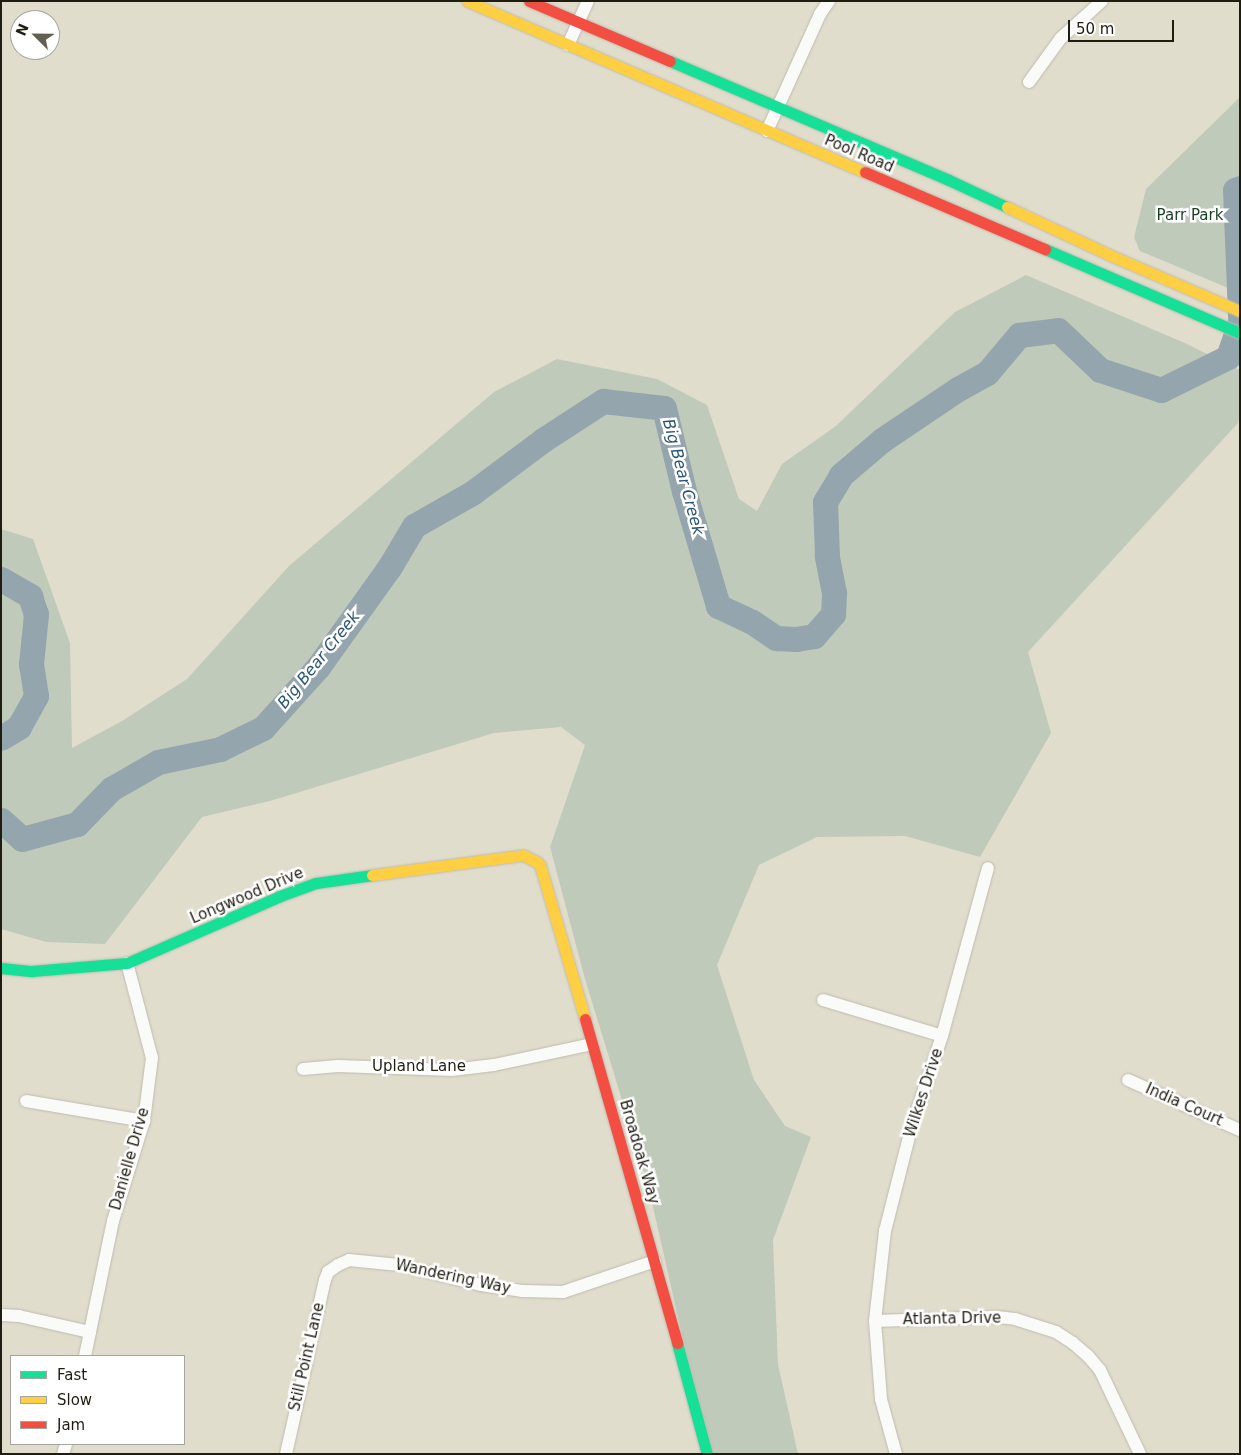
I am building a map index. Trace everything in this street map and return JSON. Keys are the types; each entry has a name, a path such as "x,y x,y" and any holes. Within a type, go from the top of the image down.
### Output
{"main road":[{"name":"Pool Road","path":"467,1 1240,333"},
{"name":"Pool Road","path":"529,1 949,180 1112,256 1240,311"},
{"name":"Longwood Drive","path":"1,968 32,972 127,963 280,896 316,883 523,855 537,862"},
{"name":"Broadoak Way","path":"537,862 540,865 655,1261 706,1454"}],"street":[{"path":"568,45 588,1"},
{"path":"767,131 820,14 829,1"},
{"path":"1029,82 1062,38 1102,1"},
{"name":"Wilkes Drive","path":"896,1454 881,1399 874,1321 885,1231 912,1125 942,1036 988,868"},
{"name":"Danielle Drive","path":"85,1355 113,1221 144,1121 152,1058 127,963"},
{"path":"823,1000 942,1036"},
{"name":"Upland Lane","path":"303,1069 338,1066 452,1070 494,1065 592,1044"},
{"name":"India Court","path":"1128,1080 1240,1130"},
{"path":"26,1101 144,1121"},
{"name":"Wandering Way","path":"338,1264 349,1260 399,1265 490,1286 522,1291 563,1292 655,1261"},
{"name":"Still Point Lane","path":"286,1454 324,1280 328,1272 338,1264"},
{"path":"1,1315 19,1316 90,1332"},
{"name":"Atlanta Drive","path":"874,1321 997,1317 1016,1319 1056,1332 1078,1347 1100,1370 1140,1454"}],"green space":[{"name":"Parr Park","path":"1240,97 1240,293 1140,251 1134,237 1146,189"},
{"path":"1026,275 1187,344 1240,370 1240,414 1238,423 1028,652 1051,733 980,857 905,836 817,837 759,865 717,965 754,1080 785,1126 811,1137 773,1240 778,1364 798,1454 709,1454 648,1185 585,979 550,847 585,745 561,727 494,733 270,801 202,817 105,944 46,942 1,929 1,529 33,539 70,643 72,748 122,721 187,679 289,566 494,392 557,359 657,379 707,405 739,499 757,511 782,464 836,426 955,312"}],"waterway":[{"name":"Big Bear Creek","path":"1240,188 1235,190 1240,316"},
{"name":"Big Bear Creek","path":"1,820 22,839 77,824 111,789 158,762 220,749 263,728 318,667 389,568 414,526 472,493 543,440 603,401 664,408 684,491 718,606 752,622 776,638 796,639 814,636 833,614 834,593 827,556 825,502 841,475 882,440 958,389 987,373 1019,335 1058,330 1100,370 1161,390 1228,357 1240,322"},
{"name":"Big Bear Creek","path":"1,579 30,596 36,614 31,664 36,696 19,727 1,738"}],"traffic: fast":[{"path":"670,61 949,180 1007,207"},
{"path":"1045,249 1240,333"},
{"path":"1,968 32,971 127,963 280,896 316,883 372,875"},
{"path":"677,1343 707,1454"}],"traffic: slow":[{"path":"467,1 865,172"},
{"path":"1007,207 1112,256 1240,311"},
{"path":"372,875 523,855 537,862 540,865 585,1019"}],"traffic: jam":[{"path":"529,1 670,61"},
{"path":"865,172 1045,249"},
{"path":"585,1019 677,1343"}]}
